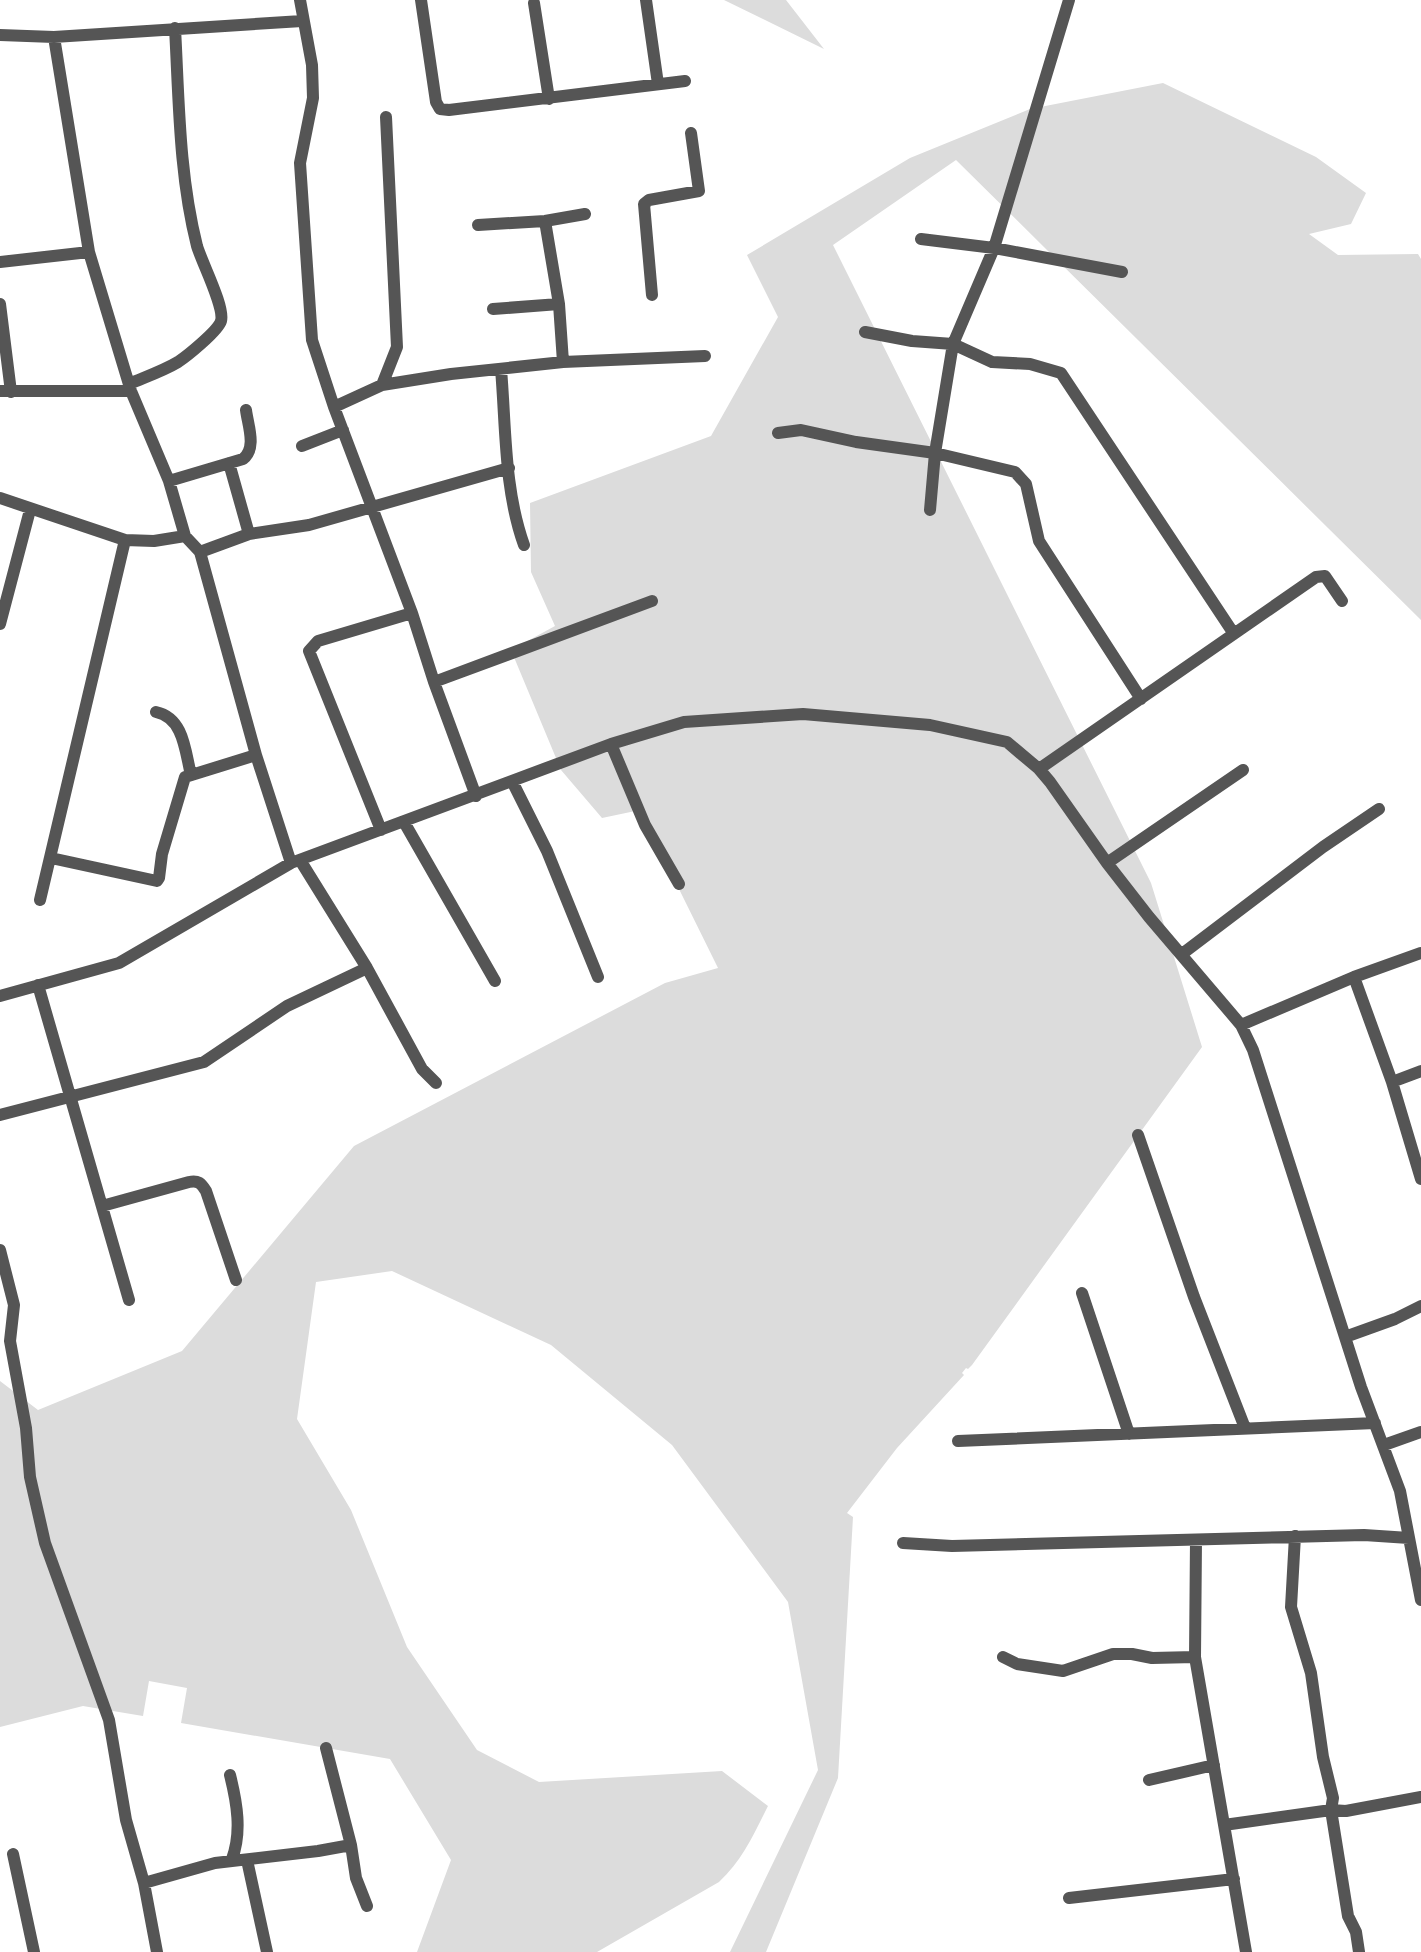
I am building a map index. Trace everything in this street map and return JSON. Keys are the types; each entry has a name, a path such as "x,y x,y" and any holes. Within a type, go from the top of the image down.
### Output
{"street":[{"path":"300,0 302,21 312,65 313,98 300,163 312,340 334,407 412,613 434,682 476,796"},
{"path":"421,0 436,102 440,109 449,110 549,99 685,81"},
{"path":"646,0 658,84"},
{"path":"930,510 935,453 953,344 994,248 1069,0"},
{"path":"534,3 549,99"},
{"path":"0,35 54,37 302,21"},
{"path":"0,304 6,392 130,387 178,362 218,328 222,320 220,307 198,248 182,156 175,28"},
{"path":"54,37 89,252 130,387 169,481 185,536 200,552 256,755 296,862 367,968 422,1069 436,1082"},
{"path":"382,386 397,347 386,118"},
{"path":"652,295 644,204 648,200 699,191 691,133"},
{"path":"478,225 545,221 585,214"},
{"path":"545,221 559,304 563,362"},
{"path":"921,239 994,248 1122,272"},
{"path":"0,262 89,252"},
{"path":"493,308 559,304"},
{"path":"865,332 912,341 953,344 992,362 1030,364 1061,373 1234,634"},
{"path":"334,407 382,386 451,374 563,362 704,356"},
{"path":"501,369 509,468 509,491 514,518 524,545"},
{"path":"169,481 243,459 248,455 251,444 246,410"},
{"path":"302,446 343,430"},
{"path":"778,433 801,430 856,442 935,453 1015,472 1021,478 1028,492 1039,541 1141,699"},
{"path":"229,463 249,534"},
{"path":"200,552 249,534 309,525 509,468"},
{"path":"0,498 30,510 125,540 154,541 185,536"},
{"path":"0,624 30,510"},
{"path":"40,900 125,540"},
{"path":"1039,769 1321,575 1325,576 1342,601"},
{"path":"434,682 652,601"},
{"path":"381,830 309,651 318,641 412,613"},
{"path":"156,712 167,714 176,724 191,775"},
{"path":"0,996 119,963 296,862 611,744 684,722 803,714 930,725 974,733 1007,742 1039,769 1107,863 1241,1024 1254,1050 1345,1337 1374,1423 1400,1491 1421,1600"},
{"path":"611,744 645,825 679,884"},
{"path":"51,858 157,881 162,854 182,783 186,777 256,755"},
{"path":"1107,863 1243,770"},
{"path":"513,782 547,851 598,977"},
{"path":"1182,954 1323,847 1379,809"},
{"path":"404,822 495,981"},
{"path":"1241,1024 1354,977 1421,953"},
{"path":"0,1115 204,1062 287,1006 367,968"},
{"path":"1354,977 1392,1082 1421,1179"},
{"path":"38,985 129,1300"},
{"path":"1392,1082 1421,1071"},
{"path":"1138,1135 1194,1297 1245,1428"},
{"path":"102,1206 188,1182 195,1181 201,1183 236,1280"},
{"path":"0,1250 14,1305 10,1341 26,1428 30,1477 45,1543 109,1720 126,1820 144,1883 156,1946 147,1952"},
{"path":"1082,1293 1129,1434"},
{"path":"1345,1337 1395,1320 1421,1306"},
{"path":"958,1441 1374,1423"},
{"path":"1384,1445 1421,1432"},
{"path":"903,1543 952,1546 1295,1536 1364,1535 1410,1538"},
{"path":"1295,1536 1291,1607 1311,1673 1323,1756 1333,1798 1331,1810 1348,1916 1356,1932 1360,1952"},
{"path":"1196,1540 1195,1657 1246,1952"},
{"path":"1004,1657 1017,1664 1064,1671 1113,1654 1132,1654 1152,1658 1195,1657"},
{"path":"326,1748 351,1845 356,1878 367,1906"},
{"path":"1149,1780 1214,1765"},
{"path":"230,1775 237,1804 237,1845 232,1860"},
{"path":"1224,1825 1331,1810 1346,1811 1421,1797"},
{"path":"144,1883 193,1868 232,1860 247,1860 351,1845"},
{"path":"13,1854 34,1952"},
{"path":"247,1860 267,1952"},
{"path":"1069,1898 1234,1878"}],"shaded area":[{"path":"724,0 786,0 824,49"},
{"path":"1163,83 1316,157 1366,193 1351,224 1309,234 1338,255 1418,254 1421,259 1421,620 956,160 833,245 1151,883 1202,1047 972,1365 968,1369 966,1368 962,1373 964,1375 897,1448 847,1513 853,1517 838,1778 766,1952 730,1952 818,1770 788,1602 672,1445 551,1345 392,1271 316,1282 297,1419 351,1510 407,1647 477,1750 539,1782 722,1771 768,1806 747,1847 727,1874 719,1882 597,1952 417,1952 451,1860 390,1759 181,1723 187,1688 149,1681 143,1716 83,1706 0,1727 0,1381 38,1410 182,1351 354,1146 665,983 718,968 640,810 602,818 561,770 511,650 555,626 531,572 530,503 711,436 778,317 747,255 910,158 1030,109"}]}
